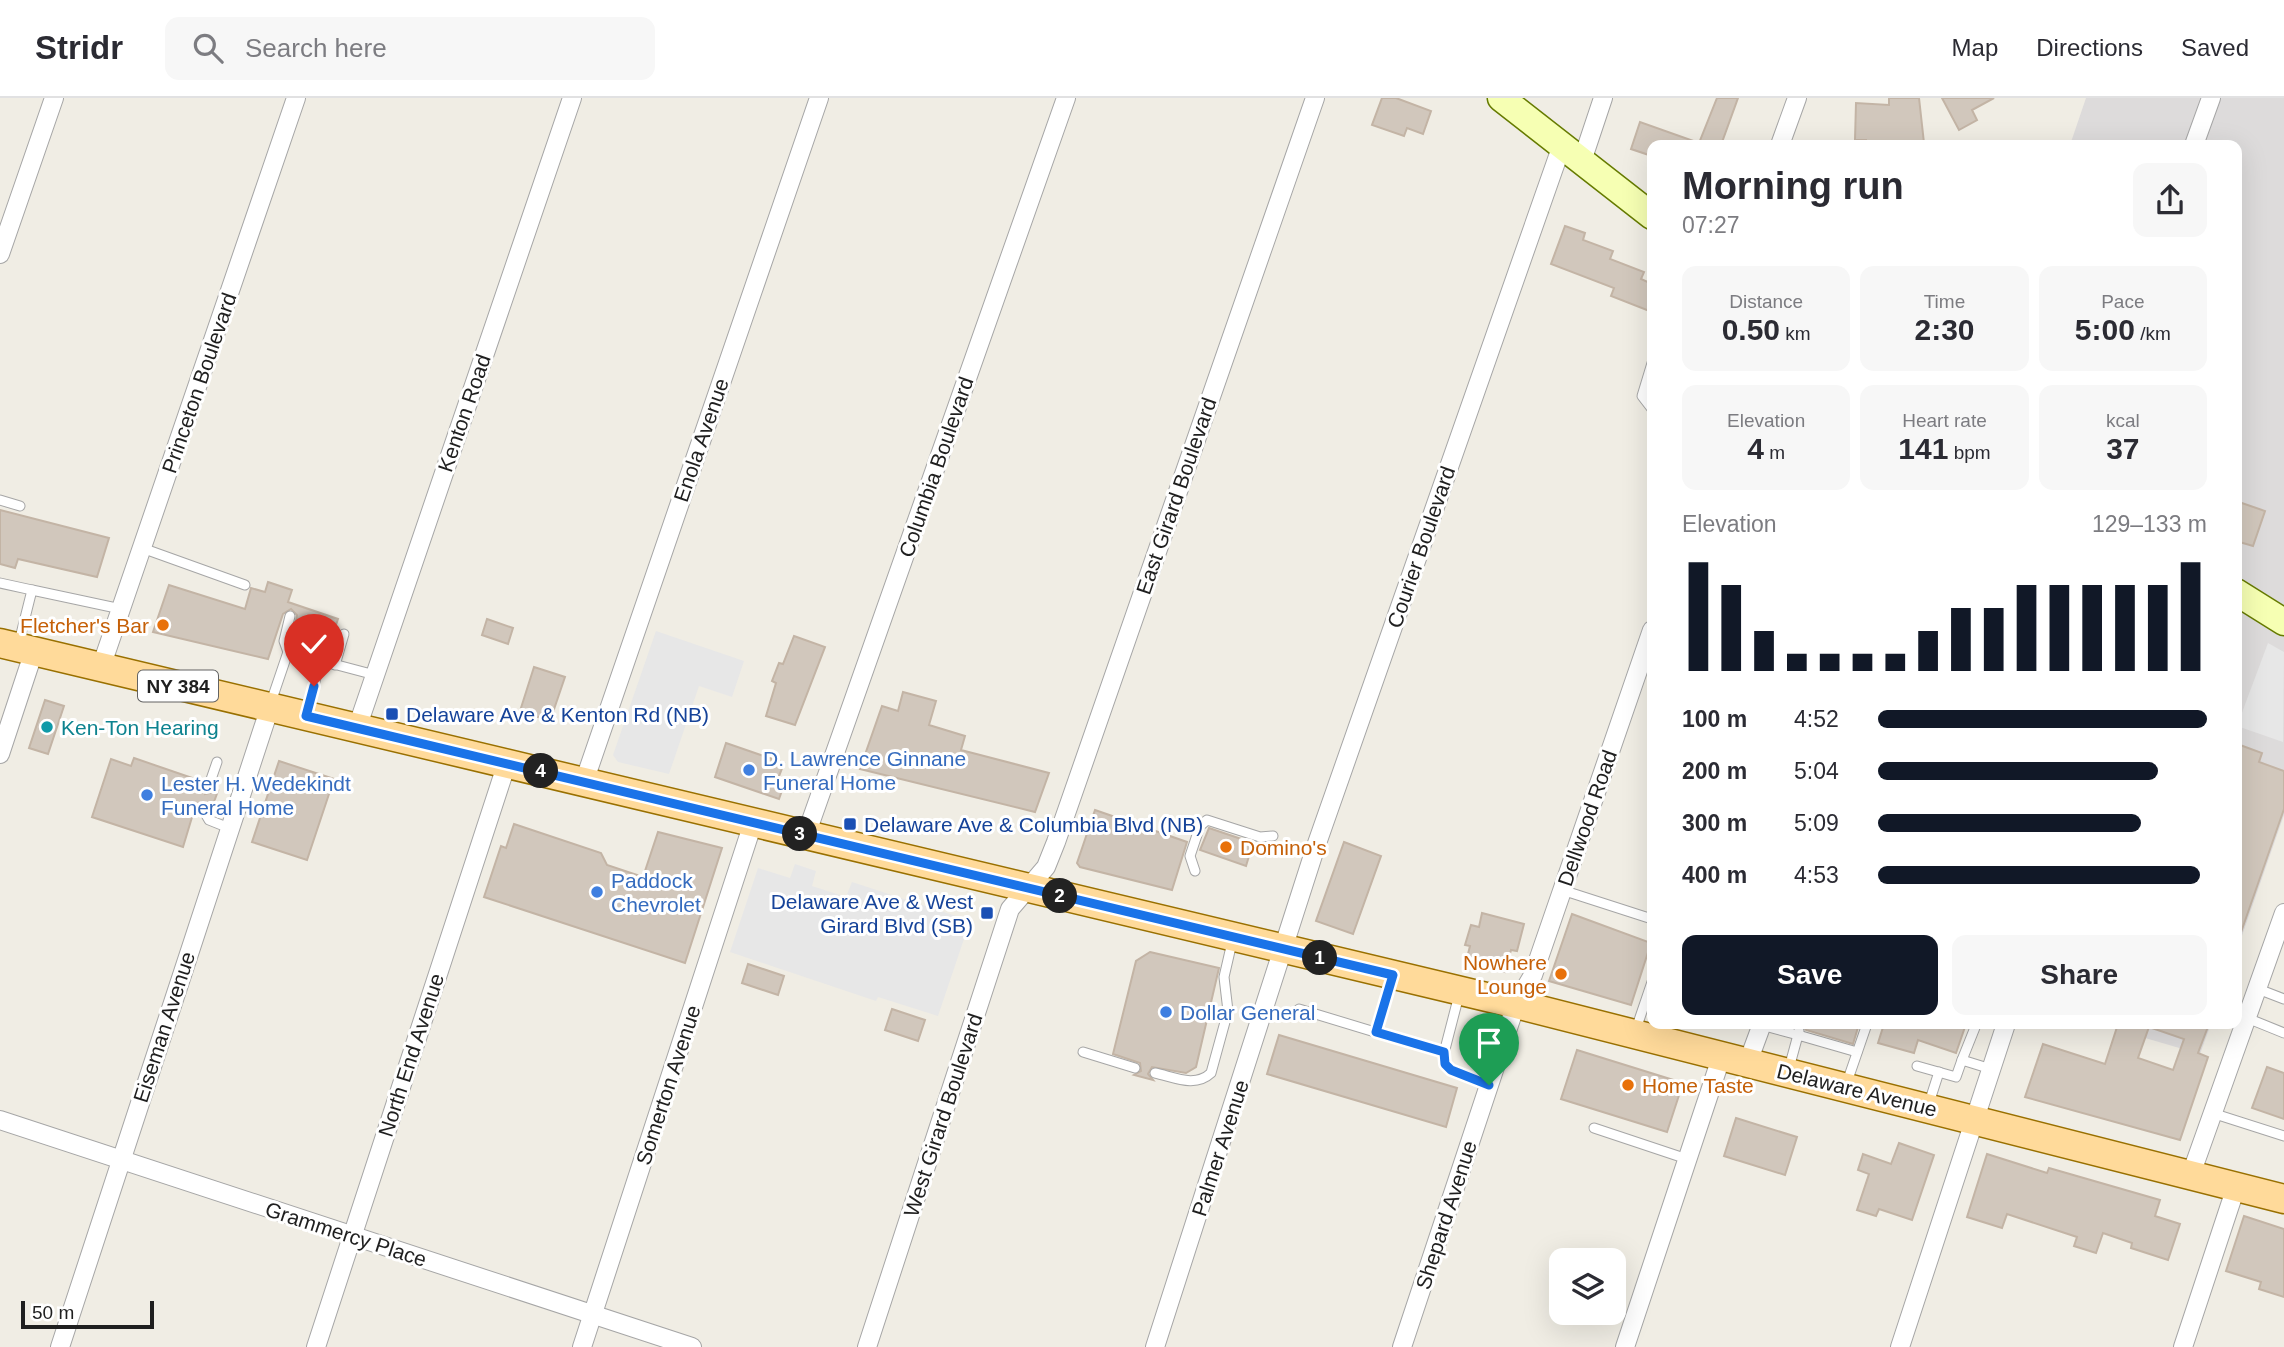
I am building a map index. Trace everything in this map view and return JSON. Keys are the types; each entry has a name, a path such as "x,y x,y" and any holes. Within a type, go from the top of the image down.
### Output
{"main road":[{"name":"Delaware Avenue","path":"17,647 1460,990 2284,1199"}],"street":[{"path":"0,254 54,98"},
{"name":"Princeton Boulevard","path":"101,667 296,98"},
{"name":"Kenton Road","path":"357,728 572,98"},
{"name":"Enola Avenue","path":"584,782 819,98"},
{"name":"Columbia Boulevard","path":"806,835 1066,98"},
{"name":"East Girard Boulevard","path":"1028,888 1046,867 1056,842 1315,98"},
{"path":"1501,98 1647,212"},
{"name":"Courier Boulevard","path":"1283,949 1319,836 1572,153 1604,98"},
{"path":"1782,140 1797,98"},
{"path":"2196,140 2211,98"},
{"path":"2242,597 2284,622"},
{"name":"Dellwood Road","path":"1516,1004 1533,975 1647,644"},
{"path":"0,754 17,647"},
{"name":"Eiseman Avenue","path":"60,1347 270,707"},
{"name":"North End Avenue","path":"316,1347 507,763"},
{"name":"Somerton Avenue","path":"582,1347 753,823"},
{"name":"West Girard Boulevard","path":"867,1347 1010,909 1028,888"},
{"path":"2190,1177 2258,989 2278,948 2283,917"},
{"name":"Palmer Avenue","path":"1155,1347 1283,949"},
{"name":"Shepard Avenue","path":"1402,1347 1516,1004"},
{"path":"1625,1347 1687,1159 1735,1059 1757,1029"},
{"path":"1899,1347 2004,1029"},
{"name":"Grammercy Place","path":"0,1120 692,1347"},
{"path":"2183,1347 2236,1187"}],"lane":[{"path":"1647,381 1643,396 1647,402"},
{"path":"0,500 20,506"},
{"path":"142,548 245,586"},
{"path":"0,583 121,609"},
{"path":"17,647 32,590"},
{"path":"270,707 288,652 284,641 290,617"},
{"path":"335,665 344,634"},
{"path":"288,652 374,675"},
{"path":"306,716 320,661"},
{"path":"208,788 217,762"},
{"path":"202,808 209,820 229,828"},
{"path":"1195,871 1189,856 1200,826 1207,820 1260,836 1273,836"},
{"path":"1562,890 1647,917"},
{"path":"1155,1073 1191,1082 1211,1073 1228,1011 1224,977 1233,937"},
{"path":"1376,1032 1393,975"},
{"path":"2258,989 2284,999"},
{"path":"1460,990 1444,1052 1445,1064 1451,1070 1489,1085"},
{"path":"1634,1033 1647,996"},
{"path":"1299,1009 1444,1052"},
{"path":"2247,1018 2284,1033"},
{"path":"1783,1029 1857,1052"},
{"path":"1845,1087 1865,1029"},
{"path":"1917,1066 1956,1077 1974,1029"},
{"path":"1787,1073 1798,1033"},
{"path":"1083,1052 1135,1068"},
{"path":"1962,1060 1991,1069"},
{"path":"1927,1108 1939,1072"},
{"path":"2212,1113 2284,1136"},
{"path":"1594,1128 1687,1159"}],"shaded area":[{"path":"2086,98 2284,98 2284,815 2242,936 2242,140 2072,140"},
{"path":"656,631 744,661 732,697 699,686 669,774 618,762 613,755"},
{"path":"2268,643 2284,652 2283,742 2242,728 2242,713"},
{"path":"795,864 816,871 812,886 846,897 852,882 956,916 952,932 965,936 938,1016 878,997 876,1001 730,952 758,868 790,878"},
{"path":"2114,1029 2209,1029 2200,1054"}],"building":[{"path":"1382,98 1396,98 1431,111 1423,134 1407,128 1404,136 1372,125"},
{"path":"1717,98 1738,98 1723,140 1700,140"},
{"path":"1889,98 1919,98 1924,140 1855,140 1856,103 1889,105"},
{"path":"1942,98 1994,98 1972,110 1977,120 1959,130"},
{"path":"1640,122 1691,140 1647,140 1647,154 1631,149"},
{"path":"1565,226 1585,233 1583,240 1613,251 1610,259 1644,272 1641,279 1647,282 1647,310 1611,296 1614,288 1551,264"},
{"path":"2242,503 2265,511 2253,546 2242,543"},
{"path":"0,510 109,538 97,577 18,559 15,568 0,564"},
{"path":"268,582 292,590 288,602 338,619 330,643 294,631 297,615 291,609 283,614 268,659 153,632 169,585 245,609 251,588 265,592"},
{"path":"487,619 513,628 508,644 482,635"},
{"path":"794,636 825,647 795,725 766,716 776,683 772,681 779,663 783,664"},
{"path":"534,667 565,677 550,721 520,711"},
{"path":"903,692 936,701 929,725 965,736 961,750 1049,773 1035,812 860,769 882,706 898,711"},
{"name":"Ken-Ton Hearing","path":"45,700 64,706 48,754 29,748"},
{"name":"D. Lawrence Ginnane Funeral Home","path":"726,743 784,763 778,779 785,782 779,799 715,777"},
{"path":"2242,746 2262,753 2259,762 2284,771 2284,809 2242,929"},
{"name":"Lester H. Wedekindt Funeral Home","path":"134,758 195,779 194,783 201,786 205,794 218,791 211,810 205,802 196,804 183,847 92,817 111,759 131,766"},
{"path":"279,761 334,779 307,860 252,842"},
{"path":"1095,810 1187,842 1172,890 1080,867 1077,863"},
{"name":"Paddock Chevrolet","path":"514,824 601,853 607,865 643,877 658,832 722,848 685,963 484,897 501,846 506,848"},
{"name":"Domino's","path":"1209,828 1253,843 1246,866 1200,850"},
{"path":"1344,842 1381,856 1353,934 1316,921"},
{"path":"1482,913 1524,924 1517,951 1511,950 1505,972 1466,962 1470,946 1465,945 1471,925 1479,927"},
{"path":"1572,914 1647,942 1647,955 1631,1005 1549,981"},
{"name":"Dollar General","path":"1150,952 1219,968 1196,1067 1186,1073 1152,1067 1148,1074 1153,1080 1134,1075 1141,1071 1140,1063 1113,1054 1136,961"},
{"path":"748,964 784,976 778,995 742,983"},
{"path":"892,1009 925,1020 918,1041 885,1030"},
{"path":"1805,1029 1858,1029 1853,1044"},
{"path":"1882,1029 1964,1029 1956,1053 1918,1040 1914,1053 1878,1043"},
{"path":"2116,1029 2148,1029 2138,1058 2173,1070 2184,1039 2155,1029 2207,1029 2198,1053 2208,1057 2180,1140 2025,1097 2043,1044 2105,1064"},
{"path":"1279,1035 1457,1088 1446,1127 1267,1074"},
{"path":"1577,1050 1683,1083 1667,1132 1561,1099"},
{"path":"2267,1067 2284,1073 2284,1119 2252,1108"},
{"path":"1736,1118 1797,1137 1785,1175 1724,1156"},
{"path":"1899,1143 1934,1155 1912,1220 1879,1209 1876,1216 1857,1210 1869,1174 1858,1170 1863,1154 1891,1164"},
{"path":"1987,1154 2047,1173 2049,1168 2160,1200 2155,1216 2180,1224 2168,1260 2131,1248 2132,1243 2103,1233 2096,1253 2074,1246 2077,1237 2007,1214 2002,1228 1967,1217"},
{"path":"2244,1216 2284,1229 2284,1297 2259,1289 2261,1282 2226,1271"}],"place":[{"name":"Fletcher's Bar","path":"163,625"},
{"name":"Delaware Ave & Kenton Rd (NB)","path":"392,714"},
{"name":"Ken-Ton Hearing","path":"47,727"},
{"name":"D. Lawrence Ginnane Funeral Home","path":"749,770"},
{"name":"Lester H. Wedekindt Funeral Home","path":"147,795"},
{"name":"Delaware Ave & Columbia Blvd (NB)","path":"850,824"},
{"name":"Domino's","path":"1226,847"},
{"name":"Paddock Chevrolet","path":"597,892"},
{"name":"Delaware Ave & West Girard Blvd (SB)","path":"987,913"},
{"name":"Nowhere Lounge","path":"1561,974"},
{"name":"Dollar General","path":"1166,1012"},
{"name":"Home Taste","path":"1628,1085"}],"route":[{"path":"314,686 306,716 1393,975 1376,1032 1444,1052 1445,1064 1451,1070 1489,1085"}]}
